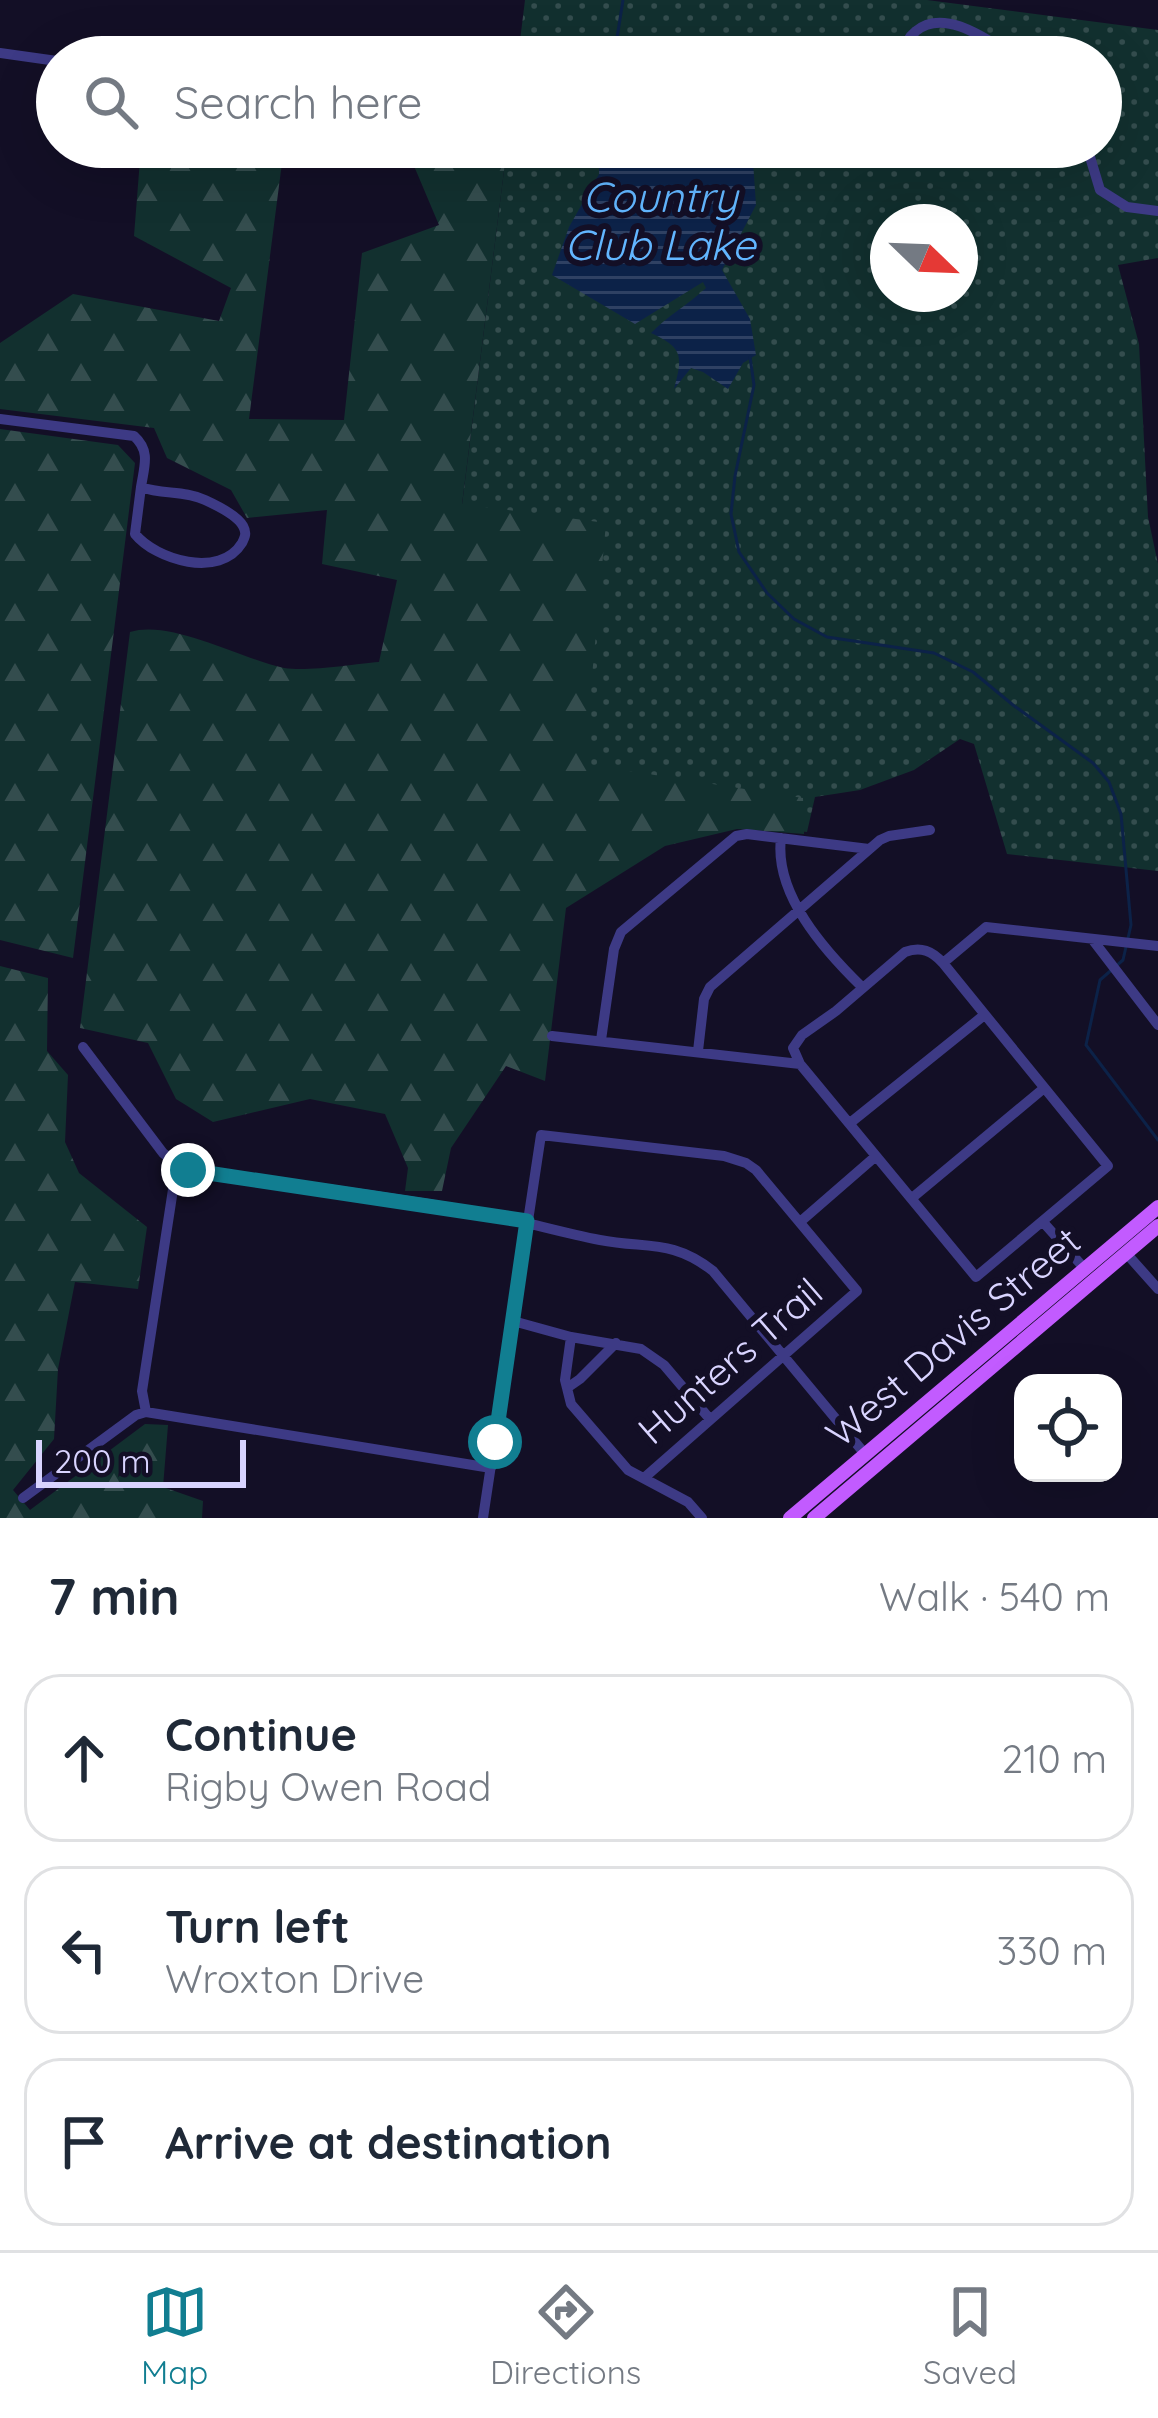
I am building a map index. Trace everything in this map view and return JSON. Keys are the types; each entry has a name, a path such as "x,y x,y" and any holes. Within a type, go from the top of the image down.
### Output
{"main road":[{"path":"1126,1253 1125,1243 1158,1211"},
{"name":"West Davis Street","path":"790,1518 1158,1211"},
{"name":"West Davis Street","path":"814,1518 1158,1226"},
{"path":"1041,1325 1084,1282 1084,1269"},
{"path":"964,1390 965,1379 1012,1332"},
{"path":"838,1498 844,1486 901,1437 903,1423"}],"street":[{"path":"912,36 918,29 941,22 982,36"},
{"path":"0,53 36,58"},
{"path":"1094,168 1100,190 1126,207 1158,211"},
{"path":"0,419 134,436 146,455 141,487 135,534 167,556 199,563 222,560 244,539 242,524 202,499 141,487"},
{"path":"698,1051 704,999 710,987 869,849 890,836 930,830"},
{"path":"601,1040 614,949 621,932 736,836 869,849"},
{"path":"782,838 780,847 797,911 862,987"},
{"path":"943,963 986,927 1152,945"},
{"path":"1092,938 1158,1025"},
{"path":"917,947 937,957 1108,1166 976,1277 800,1064 793,1048 862,987 917,947"},
{"path":"850,1123 983,1016"},
{"path":"552,1036 800,1064"},
{"path":"83,1047 164,1153 188,1170 527,1221 693,1256 713,1271 865,1454"},
{"path":"911,1198 1043,1089"},
{"path":"484,1518 541,1135 735,1158 756,1170 800,1222 876,1156"},
{"path":"146,1412 142,1391 174,1183 188,1170"},
{"name":"Hunters Trail","path":"644,1478 857,1292 800,1222"},
{"path":"1043,1222 1084,1269"},
{"path":"1126,1253 1158,1289"},
{"path":"513,1321 571,1337 641,1348 654,1356 710,1418"},
{"path":"571,1337 565,1380 572,1404 620,1462 688,1502 702,1518"},
{"path":"567,1388 616,1343"},
{"path":"23,1498 146,1412 491,1468"}],"green space":[{"path":"525,0 927,0 1158,30 1158,258 1118,265 1139,344 1148,517 1158,564 1158,871 1007,854 974,744 960,739 914,770 860,790 815,797 807,832 567,805 462,505 504,168 1122,168 1122,36 521,36"},
{"path":"139,168 281,168 249,419 344,420 362,253 439,225 415,168 504,168 462,504 606,523 584,764 803,798 804,834 737,829 665,846 566,908 545,1081 506,1066 451,1148 442,1191 405,1191 408,1168 385,1114 310,1099 213,1122 176,1099 148,1043 80,1028 130,632 147,629 185,635 284,668 379,662 397,580 322,564 327,510 247,518 231,490 167,458 154,428 0,409 0,343 73,294 219,321 231,288 134,236"},
{"path":"0,429 118,445 135,463 73,958 0,940"},
{"path":"0,966 48,978 47,1051 68,1075 65,1142 79,1173 147,1227 138,1289 75,1282 58,1369 54,1439 13,1490 30,1510 145,1424 168,1425 163,1487 203,1501 202,1518 0,1518"}],"water":[{"name":"Country Club Lake","path":"599,168 753,168 756,205 722,270 750,319 756,355 743,363 728,389 691,368 674,389 678,354 651,333 706,288 703,282 635,324 552,275 569,227"}],"waterway":[{"path":"617,36 623,0"},
{"path":"750,357 754,385 731,514 739,552 767,593 794,619 827,637 934,653 973,672 1093,763 1109,782 1121,814 1131,925 1123,960 1100,980 1086,1045 1158,1140"}],"route":[{"path":"188,1170 527,1221 495,1442"}]}
